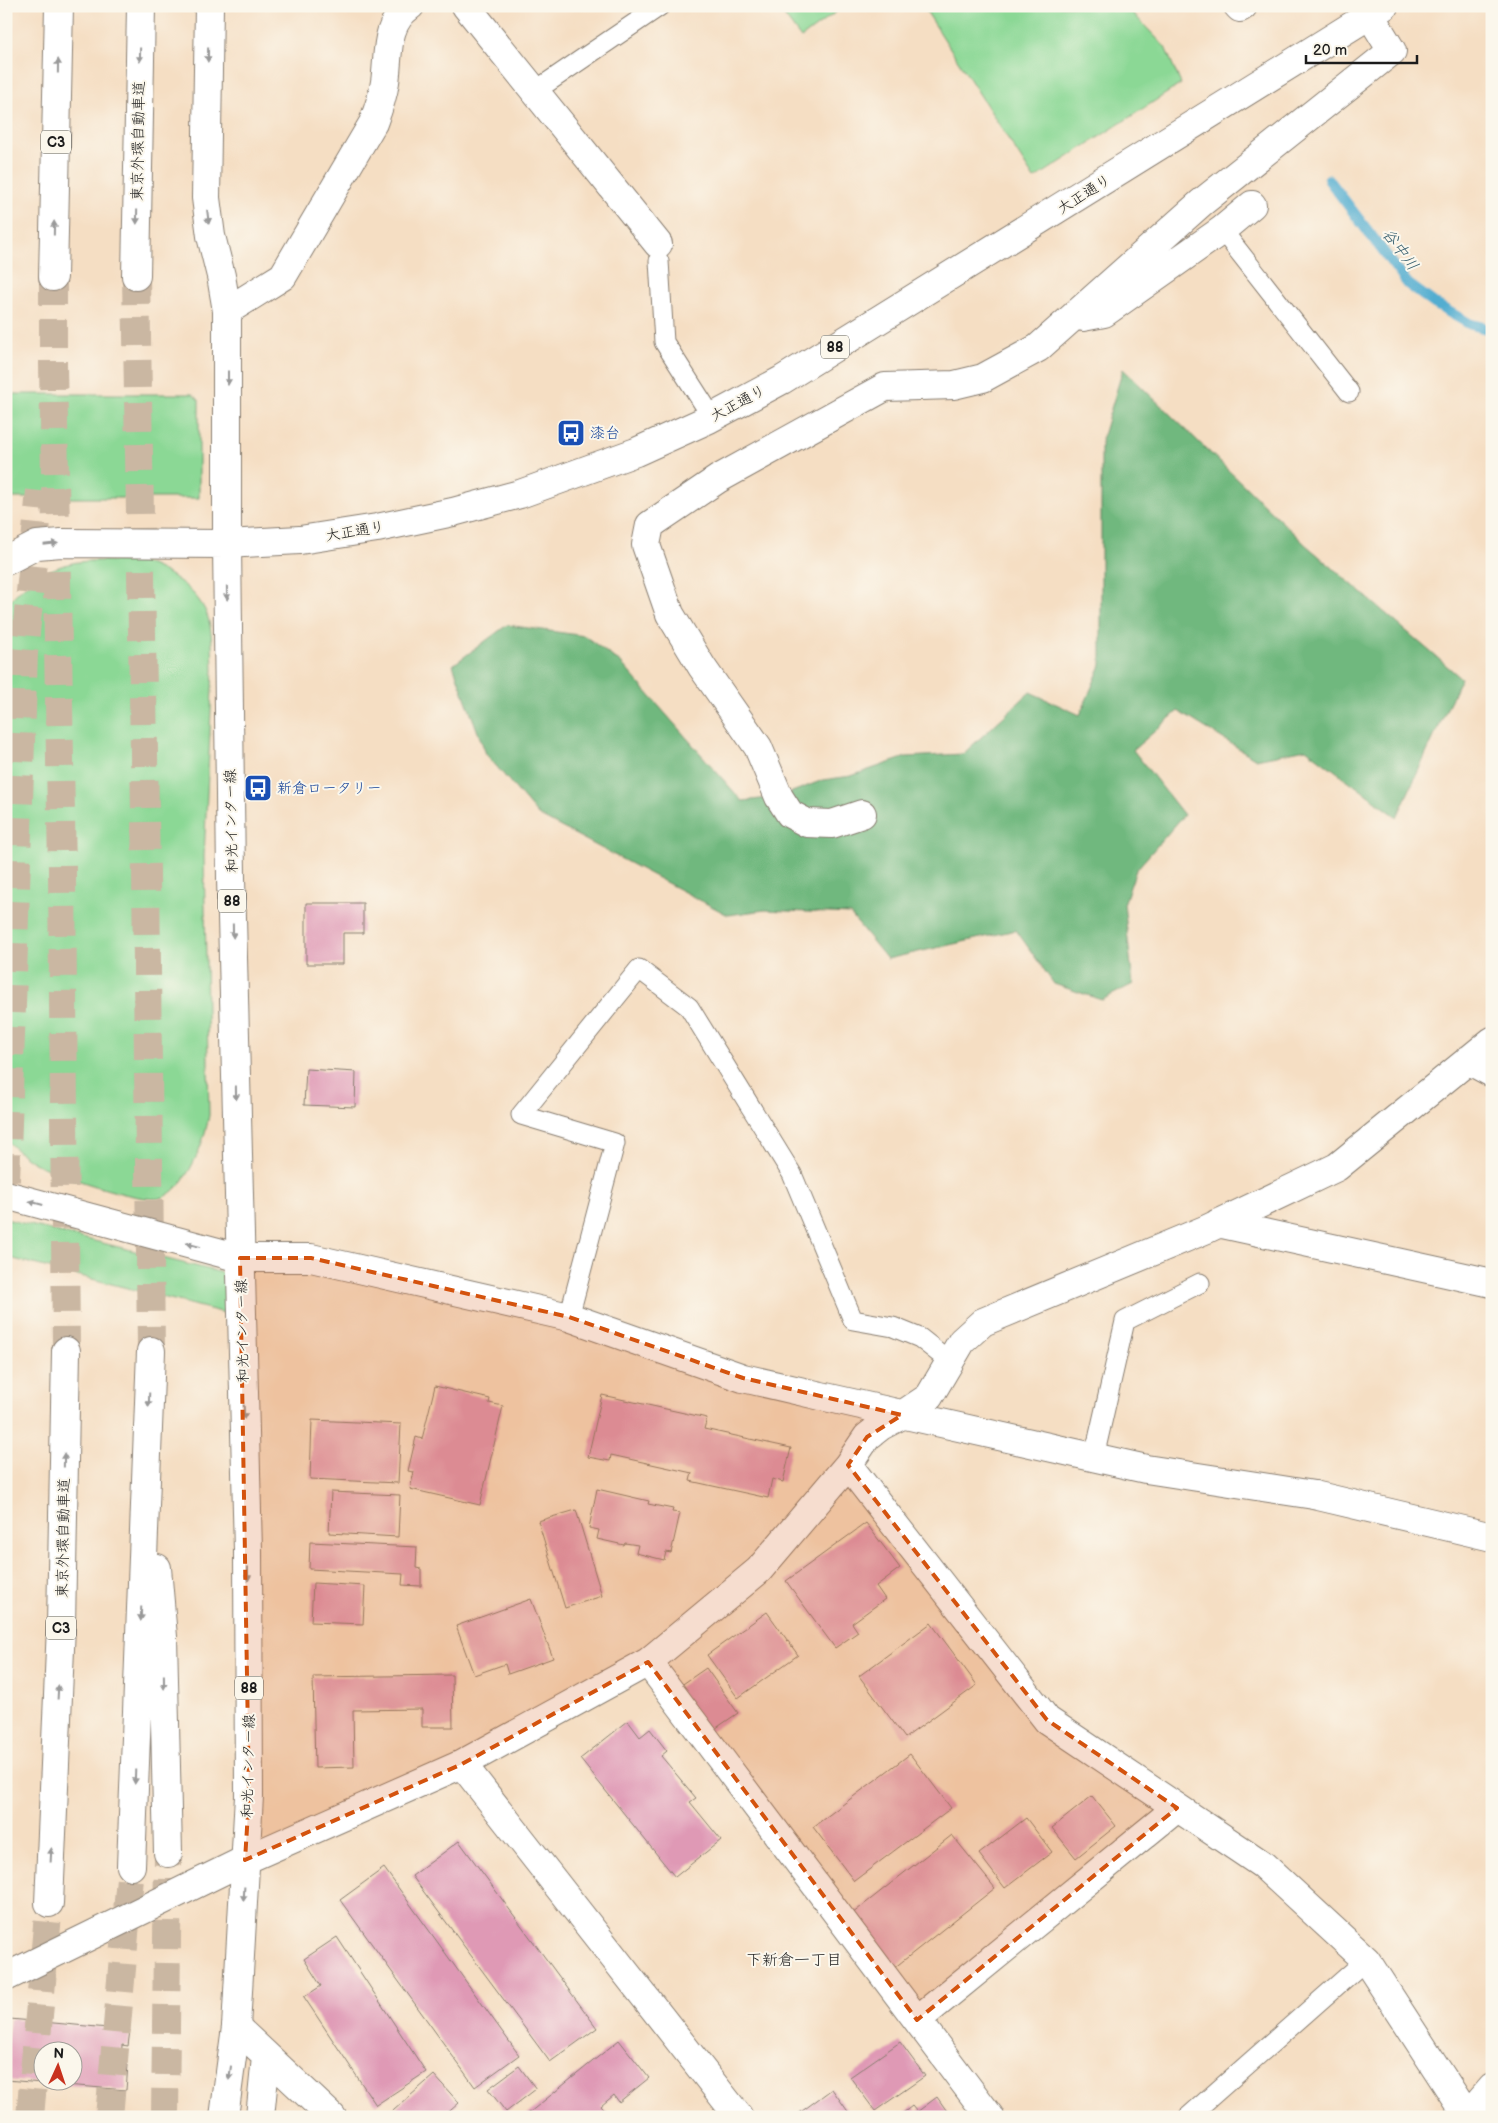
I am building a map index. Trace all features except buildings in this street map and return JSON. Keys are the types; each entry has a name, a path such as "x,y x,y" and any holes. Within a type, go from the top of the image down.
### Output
{"main road":[{"name":"C3","path":"53,277 59,6"},
{"name":"東京外環自動車道","path":"136,276 141,6"},
{"name":"和光インター線","path":"209,6 206,198 211,236 227,311 227,544 231,878 248,1561 249,1796 236,2027 224,2117"},
{"path":"227,311 282,276 288,268 373,124 382,100 392,26 403,11 410,6"},
{"path":"466,6 535,91 659,253"},
{"path":"1238,6 1240,8 1243,6"},
{"path":"862,814 832,824 807,823 790,814 779,797 758,747 702,667 670,614 646,546 650,525 718,479 876,391 885,387 954,385 983,378 1038,348 1201,203 1392,51 1377,11"},
{"name":"大正通り","path":"6,561 37,545 61,543 227,544 300,540 377,528 520,494 636,452 712,417 782,380 1377,11"},
{"path":"1072,318 1104,313 1222,230 1252,205"},
{"path":"6,1978 245,1860 462,1764 648,1662 759,1570 848,1465 867,1437 880,1426 902,1415 929,1397 962,1341 983,1322 1218,1223 1337,1167 1492,1041"},
{"path":"1468,1060 1492,1073"},
{"path":"6,1195 240,1258 311,1258 569,1317 744,1378 902,1415 1146,1469 1314,1495 1492,1536"},
{"path":"1218,1223 1492,1283"},
{"name":"東京外環自動車道","path":"49,1904 61,1626 66,1351"},
{"path":"131,1866 151,1351"},
{"path":"147,1442 163,1637 168,1853"},
{"path":"848,1465 1047,1720 1263,1865 1366,1960 1468,2117 1492,2088"},
{"path":"648,1662 990,2117"},
{"path":"462,1764 739,2117"},
{"path":"918,2020 1176,1808"},
{"path":"236,2027 332,2117"},
{"path":"260,2117 266,2057"}],"lane":[{"path":"535,91 660,6"},
{"path":"1222,230 1349,392"},
{"path":"659,253 664,342 712,417"},
{"path":"569,1317 615,1143 521,1115 639,969 689,1007 792,1174 853,1320 893,1327 920,1338 949,1361"},
{"path":"1094,1457 1126,1321 1200,1283"},
{"path":"1188,2117 1366,1960"}],"highlighted area":[{"path":"240,1258 311,1258 569,1317 743,1378 902,1415 867,1437 848,1465 1047,1720 1177,1808 917,2020 648,1662 462,1764 245,1860 249,1796"}],"green space":[{"path":"777,6 844,6 801,38"},
{"path":"923,6 1126,6 1165,47 1181,84 1034,179"},
{"path":"1123,369 1306,545 1461,678 1397,817 1306,749 1256,759 1178,711 1133,750 1184,815 1136,870 1124,904 1133,984 1102,1000 1054,984 1016,930 887,959 850,914 765,910 728,915 538,815 486,754 453,665 507,625 585,636 622,664 742,801 779,797 823,780 851,776 906,757 963,754 1030,692 1080,715 1101,665 1101,442"},
{"path":"6,394 192,394 199,400 199,498 6,498"},
{"path":"83,561 121,561 148,564 174,577 196,596 206,612 210,626 213,669 204,856 209,1115 199,1150 187,1175 170,1193 161,1198 151,1199 117,1192 43,1167 29,1160 6,1140 6,606 29,583 58,567"},
{"path":"6,1219 227,1274 225,1313 6,1257"}],"waterway":[{"name":"谷中川","path":"1329,180 1408,284 1435,304 1470,324 1492,330"}],"tunnel":[{"path":"136,276 146,873 151,1351"},
{"path":"53,277 62,871 66,1351"},
{"path":"6,1181 24,653 40,491"},
{"path":"165,2117 168,1853"},
{"path":"109,2117 131,1866"},
{"path":"30,2117 49,1903"}],"place":[{"name":"漆台","path":"571,433"},
{"name":"新倉ロータリー","path":"258,788"}],"district":[{"name":"下新倉一丁目","path":"794,1959"}]}
